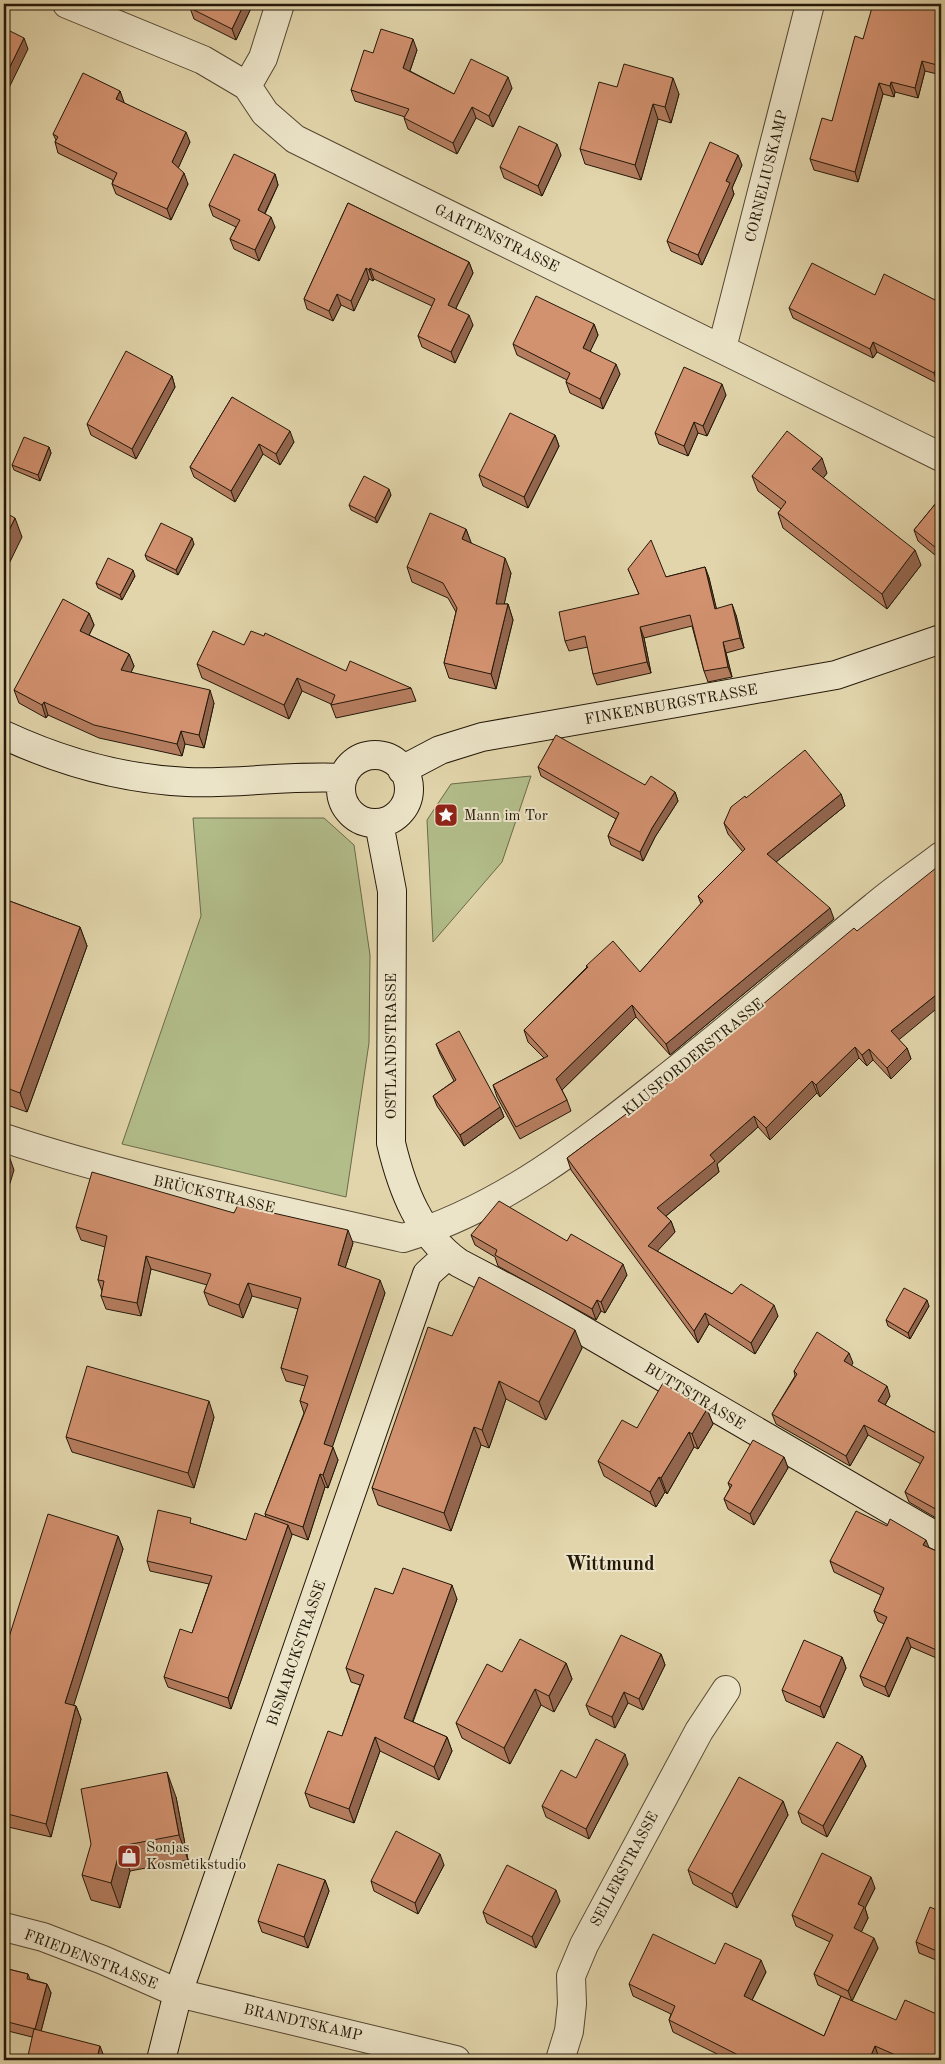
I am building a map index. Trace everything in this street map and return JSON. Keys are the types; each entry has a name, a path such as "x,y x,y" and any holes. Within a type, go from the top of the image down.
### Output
{"street":[{"name":"GARTENSTRASSE","path":"67,4 203,60 247,86 264,113 295,139 941,457"},
{"path":"247,86 263,58 280,4"},
{"name":"CORNELIUSKAMP","path":"722,348 810,4"},
{"name":"FINKENBURGSTRASSE","path":"402,770 440,750 482,737 836,675 941,639"},
{"path":"4,735 89,768 134,777 187,782 304,776 343,778"},
{"path":"377,754 392,760 402,770 409,783 406,801 392,819 379,823 358,818 348,810 343,801 341,786 343,778 357,760 377,754"},
{"name":"OSTLANDSTRASSE","path":"379,823 392,891 391,1143 399,1176 414,1211 426,1231 448,1255"},
{"name":"KLUSFORDERSTRASSE","path":"426,1231 510,1191 612,1121 704,1048 876,905 941,856"},
{"name":"BRÜCKSTRASSE","path":"4,1138 69,1159 132,1176 403,1238 426,1231"},
{"name":"BUTTSTRASSE","path":"448,1255 552,1312 941,1539"},
{"name":"BISMARCKSTRASSE","path":"161,2060 178,1993 427,1274 448,1255"},
{"name":"SEILERSTRASSE","path":"560,2060 569,2031 572,2004 571,1976 584,1945 699,1732 726,1690"},
{"name":"FRIEDENSTRASSE","path":"4,1927 43,1937 103,1960 178,1993"},
{"name":"BRANDTSKAMP","path":"178,1993 456,2060"}],"green space":[{"path":"531,776 502,862 433,942 427,820 451,784"},
{"path":"193,818 324,818 354,845 370,955 369,1043 346,1197 122,1144 201,916"}],"building":[{"path":"192,4 244,4 232,29 190,8"},
{"path":"873,4 941,4 941,66 922,61 915,88 891,82 890,86 879,83 855,172 810,159 822,118 832,121 855,36 863,39"},
{"path":"4,28 24,38 4,79"},
{"path":"381,29 413,39 403,68 454,94 471,59 508,77 489,116 472,107 453,143 404,118 409,109 351,90 364,50 373,53"},
{"path":"624,64 673,78 665,107 653,104 635,165 580,149 599,82 617,87"},
{"path":"83,73 120,91 116,99 186,132 172,162 184,173 167,209 112,184 117,173 55,142 58,137 53,134"},
{"path":"519,126 557,144 538,186 500,167"},
{"path":"710,142 738,155 726,181 730,183 698,255 667,241"},
{"path":"234,154 275,174 258,210 271,217 255,250 230,239 240,220 209,205"},
{"path":"348,203 469,262 448,305 469,315 451,352 418,336 435,299 370,268 369,270 366,268 351,301 337,294 329,311 304,299"},
{"path":"812,263 875,295 884,274 941,303 941,358 934,373 873,342 870,349 789,308"},
{"path":"536,296 594,324 583,348 616,364 600,399 566,382 570,373 513,344"},
{"path":"126,351 172,376 132,449 87,424"},
{"path":"684,367 722,384 703,426 694,422 684,446 655,433"},
{"path":"232,397 290,431 276,454 259,444 231,491 190,467"},
{"path":"510,413 555,435 524,497 479,475"},
{"path":"787,431 822,458 812,469 915,550 882,594 778,513 786,502 752,476"},
{"path":"24,437 49,447 38,475 12,465"},
{"path":"364,476 389,489 375,518 349,505"},
{"path":"941,497 941,552 914,530"},
{"path":"4,512 15,518 4,541"},
{"path":"430,513 466,529 462,539 505,558 496,604 508,604 491,674 444,663 457,608 443,583 407,567"},
{"path":"161,523 192,538 176,570 145,555"},
{"path":"651,540 666,577 705,567 715,609 732,604 740,638 723,642 728,667 704,671 690,615 640,627 647,662 593,674 585,636 565,641 559,612 639,594 628,569"},
{"path":"108,558 133,570 120,595 96,583"},
{"path":"63,599 89,613 80,631 129,654 121,670 210,690 199,735 181,731 177,744 94,725 44,702 42,705 14,690"},
{"path":"213,631 244,645 251,631 264,636 265,633 346,671 350,661 411,688 331,705 335,695 297,678 284,705 197,664"},
{"path":"556,735 645,785 651,776 675,792 652,828 640,852 608,836 619,813 538,767"},
{"path":"805,750 841,794 767,854 830,908 666,1044 632,1005 556,1079 567,1100 516,1127 493,1085 548,1056 524,1030 613,941 640,972 703,901 698,896 745,849 724,823 731,807 745,796 746,798"},
{"path":"941,864 941,991 891,1031 907,1048 887,1068 869,1049 862,1055 855,1047 816,1085 812,1081 766,1128 754,1116 710,1155 715,1161 657,1208 671,1221 648,1246 732,1294 741,1284 774,1305 751,1343 705,1313 694,1331 567,1158 696,1062 854,928 857,931"},
{"path":"4,899 80,927 20,1093 4,1087"},
{"path":"459,1031 500,1107 460,1135 433,1096 456,1080 436,1044"},
{"path":"4,1151 8,1153 4,1166"},
{"path":"92,1172 234,1213 238,1205 348,1230 338,1265 380,1280 324,1444 333,1447 323,1475 320,1474 303,1527 265,1514 308,1404 300,1401 308,1376 281,1368 301,1298 248,1283 239,1305 204,1292 211,1274 146,1256 137,1303 101,1296 104,1281 98,1280 107,1236 76,1227"},
{"path":"499,1201 567,1241 571,1234 623,1264 601,1302 597,1300 592,1309 495,1255 497,1250 471,1235"},
{"path":"479,1277 575,1330 539,1402 499,1381 482,1430 474,1427 444,1513 372,1488 428,1327 452,1336"},
{"path":"904,1288 927,1300 908,1333 886,1320"},
{"path":"817,1332 849,1353 844,1361 887,1386 878,1401 941,1436 941,1512 905,1492 924,1457 864,1425 846,1456 772,1414 797,1374 794,1371"},
{"path":"87,1366 209,1401 188,1473 66,1437"},
{"path":"663,1383 707,1409 692,1434 689,1432 661,1478 659,1477 650,1492 598,1461 622,1420 637,1428"},
{"path":"753,1440 784,1457 750,1514 724,1499 732,1485 728,1483"},
{"path":"158,1510 191,1518 190,1523 246,1540 255,1513 288,1525 228,1698 164,1677 180,1629 192,1633 212,1576 147,1561"},
{"path":"856,1511 887,1526 890,1519 926,1540 923,1545 941,1553 941,1652 907,1637 885,1687 860,1676 887,1617 874,1611 884,1588 830,1561"},
{"path":"48,1514 118,1536 65,1703 76,1706 46,1824 4,1813 4,1653"},
{"path":"403,1568 452,1585 404,1718 447,1737 434,1767 375,1737 349,1809 305,1793 328,1731 342,1736 364,1675 346,1668 375,1588 393,1594"},
{"path":"621,1635 661,1654 639,1699 624,1692 612,1717 586,1705"},
{"path":"520,1639 566,1663 549,1696 535,1689 504,1748 456,1723 487,1664 502,1672"},
{"path":"804,1640 842,1657 820,1707 782,1690"},
{"path":"596,1739 625,1754 586,1829 542,1806 561,1770 576,1778"},
{"path":"837,1742 862,1756 823,1826 798,1812"},
{"path":"167,1772 179,1835 121,1846 111,1883 82,1875 91,1844 81,1789"},
{"path":"739,1777 783,1801 732,1894 688,1870"},
{"path":"396,1831 440,1854 415,1903 371,1881"},
{"path":"822,1853 871,1877 858,1904 864,1907 854,1928 874,1938 848,1991 814,1974 833,1935 792,1915"},
{"path":"278,1864 325,1880 304,1937 258,1921"},
{"path":"507,1865 556,1890 532,1937 483,1912"},
{"path":"930,1907 941,1912 941,1953 916,1942"},
{"path":"653,1934 715,1964 725,1943 761,1960 744,1996 824,2036 841,1996 896,2020 905,2000 941,2016 941,2044 934,2060 907,2060 875,2046 869,2060 748,2060 669,2020 675,2006 629,1984"},
{"path":"4,1968 28,1974 27,1979 47,1984 35,2029 4,2021"},
{"path":"34,2029 100,2046 97,2058 102,2060 27,2060"}],"place":[{"name":"Mann im Tor","path":"446,815"},
{"name":"Sonjas Kosmetikstudio","path":"129,1856"}],"district":[{"name":"Wittmund","path":"610,1563"}]}
